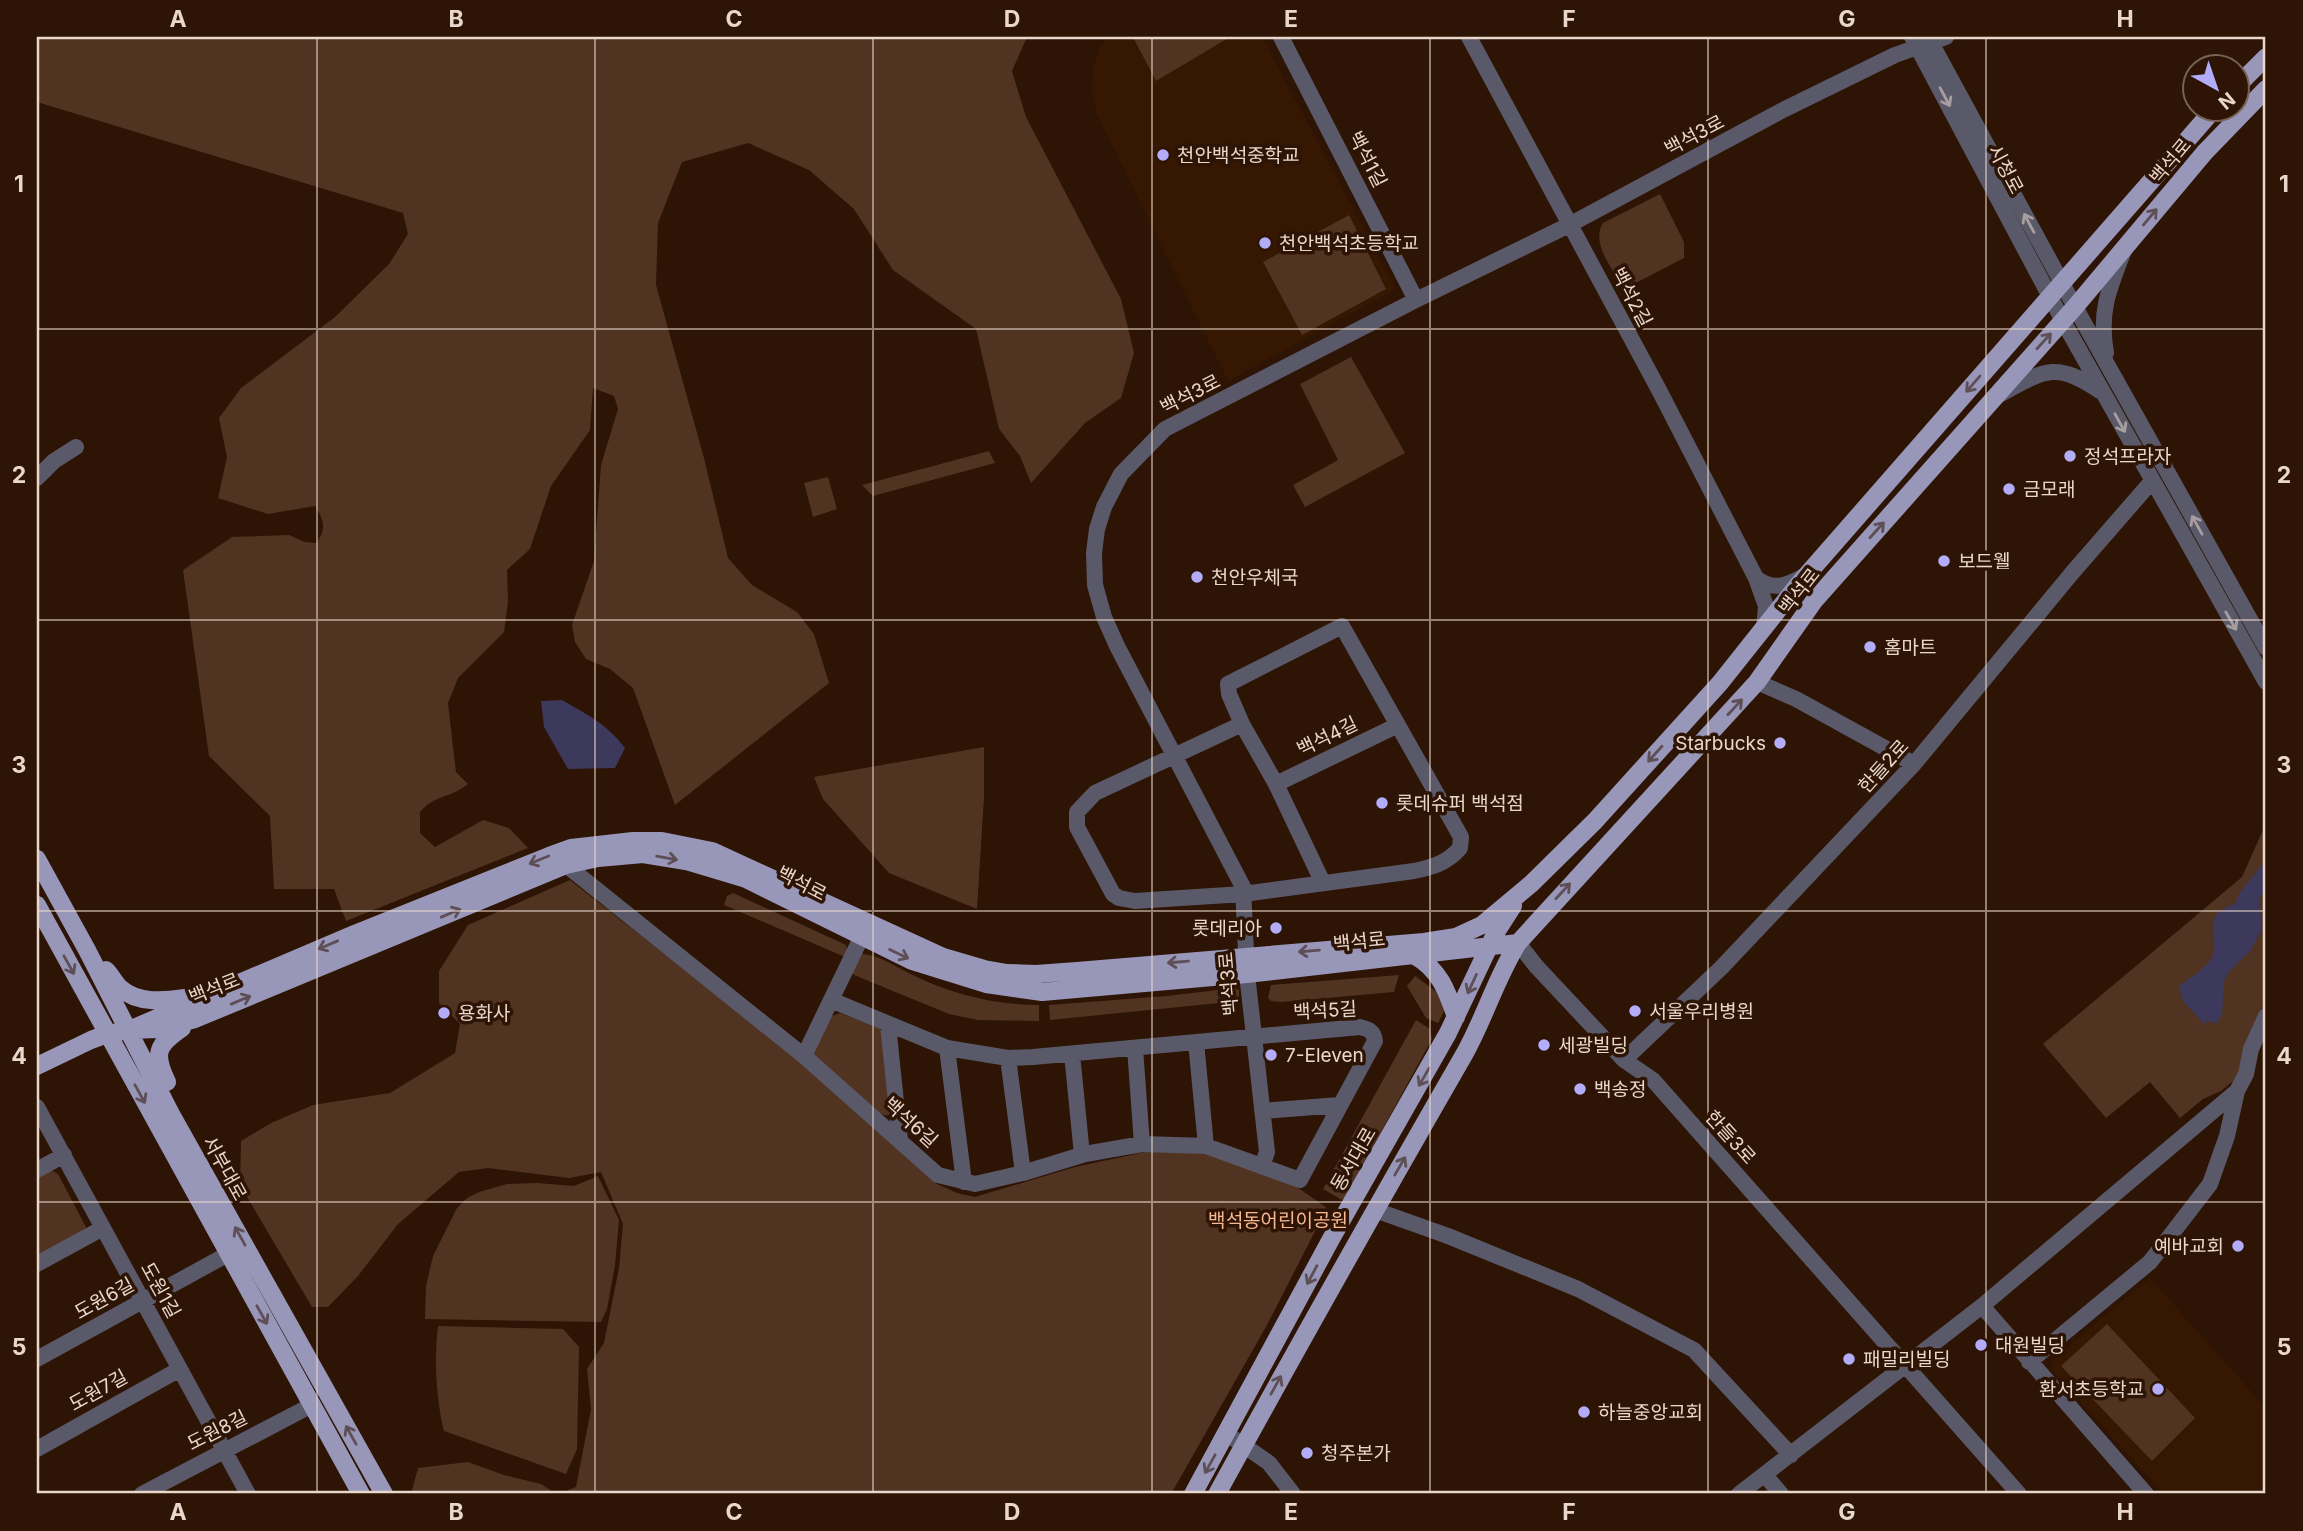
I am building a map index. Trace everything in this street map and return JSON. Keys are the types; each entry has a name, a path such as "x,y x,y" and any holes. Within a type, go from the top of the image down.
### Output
{"main road":[{"path":"2250,73 2266,57"},
{"name":"백석로","path":"129,1030 549,856 571,848 633,841 662,841 712,851 943,957 984,969 1036,974 1246,965 1415,956 1492,940 1518,943 1757,682 1814,601 2069,314 2205,152 2266,89"},
{"name":"백석로","path":"37,1066 107,1034 158,1029 195,1019 566,865 598,858 643,854 686,862 746,879 912,961 974,980 1042,992 1456,937 1482,925 1531,884 1595,821 1720,683 1809,573 2203,122"},
{"name":"서부대로","path":"37,859 172,1116 384,1494"},
{"name":"동서대로","path":"1193,1494 1331,1238 1456,1017 1492,940 1514,904 1531,884"},
{"name":"서부대로","path":"37,905 361,1494"},
{"path":"1456,937 1492,940"},
{"path":"1217,1494 1469,1044 1503,967 1518,943"},
{"path":"87,950 106,968 120,988 137,998 159,1001 208,995"},
{"path":"1415,956 1429,963 1437,973 1456,1017"},
{"path":"172,1116 171,1089 160,1068 160,1048 164,1040 195,1019"}],"street":[{"name":"백석1길","path":"1281,37 1416,300"},
{"name":"백석2길","path":"1469,37 1659,390 1756,578 1766,606 1764,629"},
{"name":"백석3로","path":"1262,1166 1267,1152 1246,965 1243,887 1116,646 1104,617 1095,585 1094,553 1097,529 1111,490 1132,460 1165,429 1569,225 1785,109 1927,40"},
{"name":"시청로","path":"1927,40 2069,314"},
{"path":"2108,366 2101,327 2109,288 2125,248"},
{"path":"2069,314 2108,366 2266,648"},
{"path":"2069,314 2103,393 2266,682"},
{"path":"1995,397 2039,374 2061,371 2080,378 2103,393"},
{"path":"37,478 54,461 76,447"},
{"name":"한들2로","path":"1624,1060 1721,968 1913,764 2151,481"},
{"path":"1756,578 1763,583 1779,586 1792,583 1809,573"},
{"path":"1242,724 1095,793 1077,812 1077,827 1113,894 1135,901 1243,894 1425,869 1451,859 1460,848 1461,838 1342,626 1228,684 1228,694 1242,724 1276,784 1323,883"},
{"path":"1757,682 1796,699 1913,764"},
{"name":"백석4길","path":"1276,784 1396,726"},
{"name":"백석6길","path":"566,865 804,1056 938,1174 975,1184 1023,1173 1082,1154 1142,1144 1206,1146 1300,1180"},
{"path":"804,1056 862,936"},
{"name":"한들3로","path":"1518,943 1536,966 1624,1060 1653,1080 2018,1494"},
{"name":"백석5길","path":"831,1000 888,1026 947,1048 1008,1058 1360,1027 1370,1030 1375,1035 1375,1041 1300,1180"},
{"path":"2029,1362 2150,1262 2210,1184 2227,1136 2237,1091 2246,1074 2251,1049 2266,1016"},
{"path":"888,1026 900,1140"},
{"path":"1196,1042 1206,1146"},
{"path":"947,1048 964,1182"},
{"path":"1135,1048 1142,1144"},
{"path":"1072,1054 1082,1154"},
{"path":"1008,1058 1023,1173"},
{"path":"1740,1494 1982,1306 2237,1091"},
{"path":"1262,1111 1340,1105"},
{"name":"도원1길","path":"37,1107 248,1494"},
{"path":"37,1170 64,1156"},
{"path":"1375,1210 1448,1236 1578,1289 1694,1350 1791,1455"},
{"path":"37,1264 103,1228"},
{"name":"도원6길","path":"37,1359 228,1254"},
{"path":"1982,1306 2146,1494"},
{"name":"도원7길","path":"37,1449 180,1369"},
{"name":"도원8길","path":"142,1494 312,1405"},
{"path":"1227,1434 1269,1463 1293,1494"},
{"path":"1765,1475 1781,1494"}],"shaded area":[{"name":"천안백석초등학교","path":"1108,37 1262,37 1396,289 1228,381 1096,113 1092,91 1093,67 1100,48"},
{"path":"562,700 604,726 625,748 615,768 568,769 544,727 541,701"},
{"path":"2266,860 2266,886 2259,900 2262,929 2250,951 2229,972 2224,981 2222,1015 2217,1023 2211,1021 2205,1025 2183,1001 2179,987 2209,962 2213,954 2213,923 2216,916 2223,909 2235,904 2240,892"},
{"name":"환서초등학교","path":"2150,1278 2266,1408 2266,1494 2164,1494 2050,1369 2053,1359"}],"green space":[{"path":"37,37 1027,37 1012,71 1026,117 1121,299 1134,353 1121,398 1085,423 1031,483 1020,456 999,429 976,329 893,270 854,209 809,170 748,143 682,162 658,223 656,285 704,458 728,558 752,585 797,612 814,634 829,683 675,805 633,688 610,669 586,659 575,642 572,625 594,561 601,465 618,409 614,396 593,388 590,430 551,486 530,549 507,570 508,602 504,632 458,678 448,703 456,772 468,784 431,802 420,812 420,833 435,847 483,820 509,828 528,848 346,921 334,889 274,889 270,816 209,756 183,570 232,537 289,535 305,542 316,543 322,533 323,524 315,506 268,514 218,498 227,457 219,418 241,388 335,317 389,264 408,234 403,213 37,102"},
{"path":"1133,37 1230,37 1156,81"},
{"path":"1660,194 1684,242 1684,258 1624,289 1601,248 1599,239 1603,223"},
{"path":"1349,215 1386,289 1302,335 1263,262"},
{"path":"1351,357 1405,453 1305,507 1293,485 1338,460 1300,384"},
{"path":"989,451 995,463 873,496 862,485"},
{"path":"828,477 837,509 813,517 804,483"},
{"path":"984,747 984,797 977,909 889,873 823,799 814,777"},
{"path":"2266,780 2266,1000 2238,1077 2221,1091 2203,1099 2180,1118 2150,1082 2106,1118 2043,1044 2242,877 2263,830"},
{"name":"백석동어린이공원","path":"570,880 803,1063 937,1184 957,1193 975,1197 1075,1167 1150,1151 1211,1154 1294,1185 1327,1208 1267,1325 1171,1494 558,1494 576,1487 591,1409 587,1369 604,1343 619,1268 623,1224 601,1172 569,1178 488,1168 459,1172 398,1224 358,1276 328,1307 312,1307 240,1185 241,1141 271,1123 313,1105 390,1093 455,1053 460,1024 439,1003 439,971 468,925"},
{"path":"733,893 846,945 845,957 724,905 727,896"},
{"path":"862,954 876,957 961,994 992,1001 1039,1005 1039,1021 978,1020 949,1014 854,975 852,972"},
{"path":"1399,975 1394,992 1282,1002 1268,998 1271,985"},
{"path":"1415,976 1441,995 1445,1009 1438,1023 1426,1018 1407,986"},
{"path":"1235,988 1239,990 1239,1001 1050,1020 1049,1005"},
{"path":"840,1013 878,1027 884,1033 890,1116 875,1113 811,1055 824,1019"},
{"path":"1416,1020 1430,1029 1432,1039 1342,1200 1323,1189"},
{"path":"46,1171 58,1174 86,1231 37,1260 37,1177"},
{"path":"598,1176 619,1220 615,1265 607,1309 601,1322 425,1319 426,1286 433,1256 457,1208 467,1198 507,1184 574,1186"},
{"path":"2107,1324 2195,1418 2152,1461 2061,1366"},
{"path":"438,1326 563,1329 579,1347 577,1449 566,1474 444,1431 436,1379"},
{"path":"468,1462 541,1484 556,1494 411,1494 418,1468"}],"place":[{"name":"천안백석중학교","path":"1163,155"},
{"name":"천안백석초등학교","path":"1265,243"},
{"name":"정석프라자","path":"2070,456"},
{"name":"금모래","path":"2009,489"},
{"name":"보드웰","path":"1944,561"},
{"name":"천안우체국","path":"1197,577"},
{"name":"홈마트","path":"1870,647"},
{"name":"Starbucks","path":"1780,743"},
{"name":"롯데슈퍼 백석점","path":"1382,803"},
{"name":"롯데리아","path":"1276,928"},
{"name":"서울우리병원","path":"1635,1011"},
{"name":"용화사","path":"444,1013"},
{"name":"세광빌딩","path":"1544,1045"},
{"name":"7-Eleven","path":"1271,1055"},
{"name":"백송정","path":"1580,1089"},
{"name":"예바교회","path":"2238,1246"},
{"name":"대원빌딩","path":"1981,1345"},
{"name":"패밀리빌딩","path":"1849,1359"},
{"name":"환서초등학교","path":"2158,1389"},
{"name":"하늘중앙교회","path":"1584,1412"},
{"name":"청주본가","path":"1307,1453"}]}
